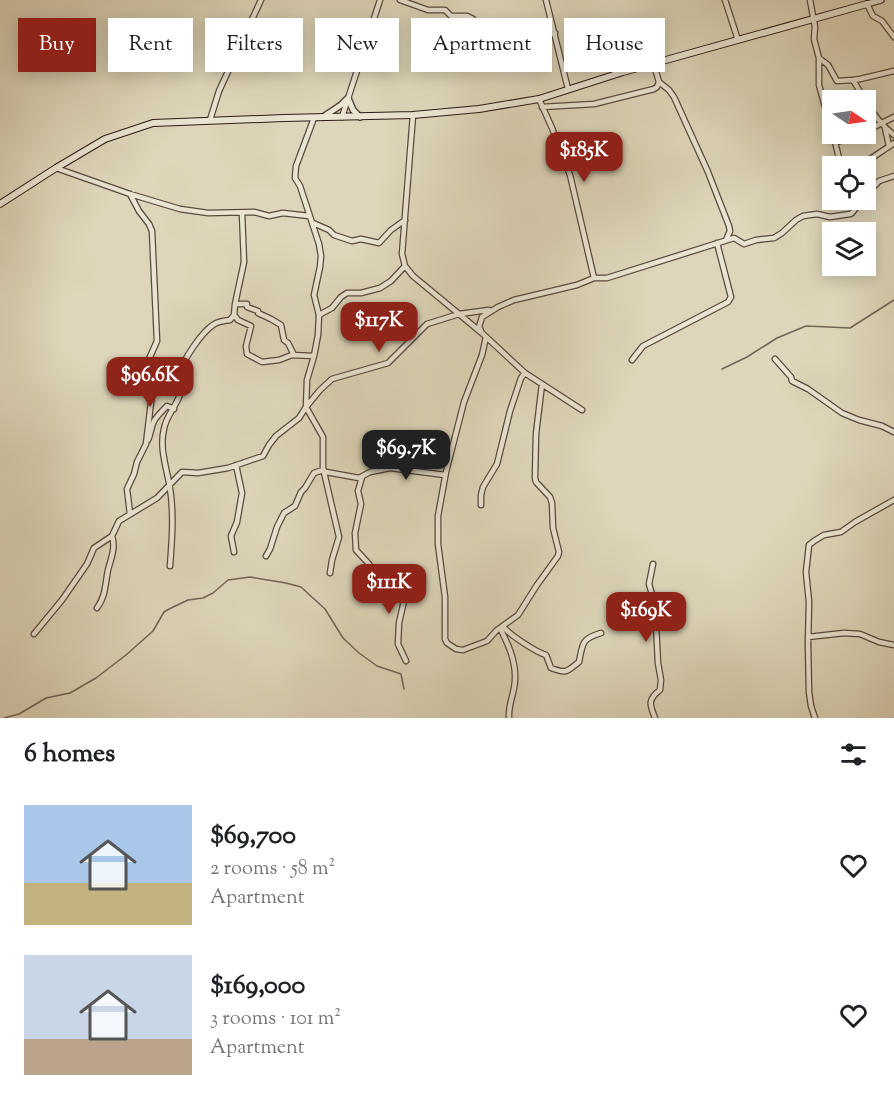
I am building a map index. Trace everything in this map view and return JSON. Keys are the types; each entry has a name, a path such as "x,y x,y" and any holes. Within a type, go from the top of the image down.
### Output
{"main road":[{"path":"665,62 867,4"},
{"path":"0,204 105,139 153,123 413,116 479,109 539,99 629,72"}],"street":[{"path":"210,120 219,91 261,0"},
{"path":"342,117 380,0"},
{"path":"400,0 428,10 445,10 451,16 466,16 473,19 493,47 533,36 555,33"},
{"path":"546,0 568,89"},
{"path":"725,0 738,40"},
{"path":"810,0 822,95"},
{"path":"881,0 867,4 873,16 882,21 894,37"},
{"path":"819,58 828,65 837,81 860,79 894,71"},
{"path":"656,72 659,82 674,97 708,172 729,226 730,231 726,240"},
{"path":"853,80 859,90"},
{"path":"542,107 594,104 654,89 659,82"},
{"path":"348,98 353,110 360,117"},
{"path":"322,117 348,98"},
{"path":"539,99 570,174 594,278"},
{"path":"413,116 402,254 405,266 413,276 484,335 525,373 582,410"},
{"path":"876,116 894,135"},
{"path":"876,126 894,117"},
{"path":"314,118 296,166 295,178 313,223 321,256 321,267 314,294 319,315 318,335 307,380 306,407 322,437 323,470 339,537 330,573"},
{"path":"885,128 889,146"},
{"path":"874,156 894,143"},
{"path":"56,168 180,209 208,213 254,212 268,216 283,213 309,216"},
{"path":"876,184 879,181 894,177"},
{"path":"130,194 152,231 157,341 149,359 154,377 146,444"},
{"path":"542,384 536,434 535,478 552,503 553,528 558,556 518,615 487,641 469,649 459,650 447,643 445,597 438,544 438,516 445,475 466,393 482,355 484,335 479,327 482,317 514,300 577,285 594,278 607,278 726,240 735,238 744,244 774,238 803,216 817,214 830,217 850,214 854,210"},
{"path":"170,566 173,535 163,433 181,390 180,372 189,354 211,326 230,320 234,315 244,262 242,213"},
{"path":"313,223 352,241 362,239 379,243 405,220"},
{"path":"632,360 643,346 728,302 731,297 717,243"},
{"path":"319,315 332,308 344,294 361,293 380,288 391,282 405,266"},
{"path":"235,304 247,304 247,307 258,310 258,313 281,325 284,340 294,355"},
{"path":"34,634 62,600 87,564 94,548 112,536 119,521 158,498 182,472 198,474 228,468 263,456 276,436 298,418 320,390 332,379 388,363 427,324 459,314 498,307"},
{"path":"234,315 238,320 251,326 246,346 247,354 262,362 294,355 314,356"},
{"path":"775,359 792,381 808,389 842,413 894,432"},
{"path":"482,505 483,487 496,464 510,411 521,378 525,373"},
{"path":"130,514 127,489 137,462 152,434 153,423 167,406 174,408"},
{"path":"234,552 231,536 237,522 242,493 236,465"},
{"path":"266,556 284,513 295,506 314,473 323,470 359,478 370,472 390,468 445,475"},
{"path":"362,477 358,491 361,504 356,525 356,550 369,564 375,578 384,588 406,592 399,623 398,644 406,661"},
{"path":"815,718 809,692 809,602 806,572 810,543 824,535 841,532 894,500"},
{"path":"97,608 103,597 113,552 112,536"},
{"path":"653,564 649,584 656,605 658,663 661,680 660,690 653,696 650,704 655,718"},
{"path":"502,627 526,645 546,656 551,668 563,671 569,671 579,662 580,648 589,637 601,633"},
{"path":"502,627 512,652 515,680 508,707 509,718"},
{"path":"808,637 844,633 860,634 894,645"}],"waterway":[{"path":"722,369 747,357 777,338 806,326 850,328 894,300"},
{"path":"4,718 19,714 46,698 70,693 96,678 153,631 164,612 169,609 188,600 203,598 228,580 250,577 301,587 325,609 343,638 359,653 377,666 401,674 404,689"}]}
